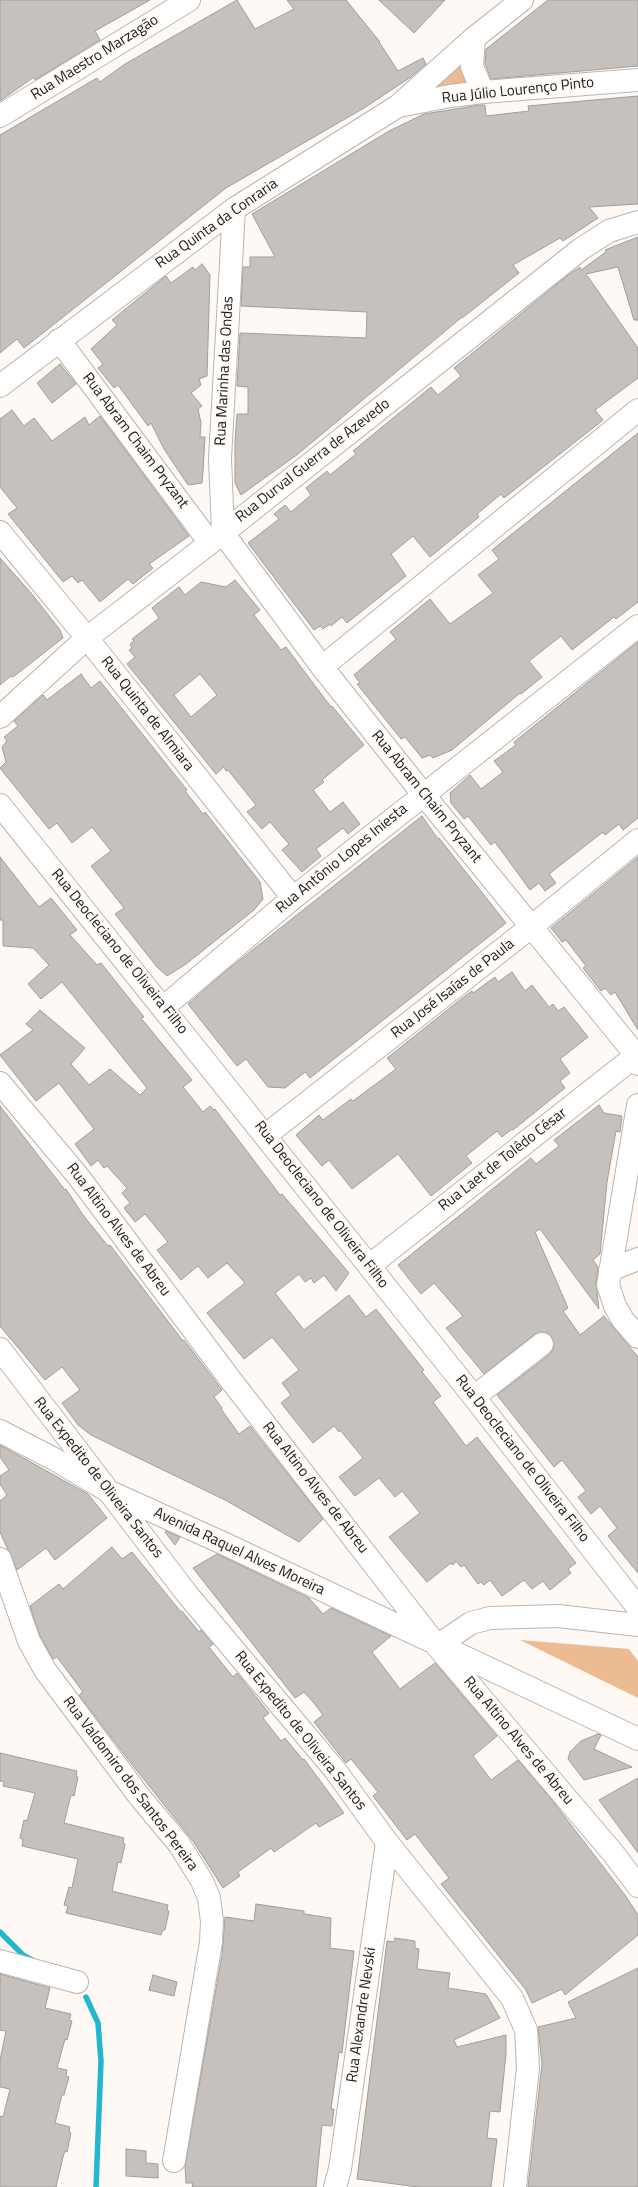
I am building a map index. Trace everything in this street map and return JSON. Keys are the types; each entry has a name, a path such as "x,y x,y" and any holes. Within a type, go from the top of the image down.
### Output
{"street":[{"name":"Rua Maestro Marzagão","path":"0,116 189,0"},
{"name":"Rua Quinta da Conraria","path":"0,386 234,209 398,106 474,38 522,0"},
{"path":"474,38 472,67 483,92"},
{"name":"Rua Júlio Lourenço Pinto","path":"398,106 450,96 483,92 638,80"},
{"name":"Rua Marinha das Ondas","path":"217,538 234,209"},
{"name":"Rua Durval Guerra de Azevedo","path":"0,717 87,638 217,538 581,249 609,231 638,222"},
{"name":"Rua Abram Chaim Pryzant","path":"59,340 637,1058"},
{"path":"322,667 638,410"},
{"name":"Rua Quinta de Almiara","path":"0,532 87,638 293,898"},
{"name":"Rua Antônio Lopes Iniesta","path":"164,1007 293,898 638,626"},
{"name":"Rua Deocleciano de Oliveira Filho","path":"0,805 266,1135 368,1266 474,1397 638,1608"},
{"name":"Rua José Isaías de Paula","path":"266,1135 531,927 638,840"},
{"name":"Rua Laet de Tolêdo César","path":"368,1266 637,1058"},
{"name":"Rua Altino Alves de Abreu","path":"0,1083 78,1176 230,1379 437,1646 613,1853 638,1886"},
{"path":"638,1105 608,1285 610,1296 623,1320 638,1337"},
{"path":"610,1270 638,1258"},
{"path":"474,1397 542,1344"},
{"name":"Rua Expedito de Oliveira Santos","path":"0,1350 187,1594 335,1770 387,1842 512,1998 526,2030 528,2068 515,2187"},
{"name":"Avenida Raquel Alves Moreira","path":"0,1431 54,1458 110,1492 225,1544 437,1646 638,1739"},
{"name":"Rua Valdomiro dos Santos Pereira","path":"0,1559 29,1641 45,1670 138,1796 179,1844 202,1881 209,1898 212,1920 211,1942 174,2161"},
{"path":"437,1646 471,1623 490,1618 558,1616 638,1625"},
{"name":"Rua Alexandre Nevski","path":"335,2187 340,2169 387,1842"},
{"path":"0,1961 77,1982"}],"shaded area":[{"path":"468,47 476,88 418,98"},
{"path":"520,1640 629,1649 638,1661 638,1698"}],"building":[{"path":"0,0 150,0 95,31 100,40 35,80 34,77 0,101"},
{"path":"237,0 255,29 294,9 287,0 346,0 380,42 398,71 423,58 426,64 411,77 364,108 226,188 24,348 17,339 0,353 0,135 97,78 100,82 125,64"},
{"path":"379,0 445,0 414,33"},
{"path":"548,0 638,0 638,66 491,79 485,64 486,49"},
{"path":"638,96 638,204 589,207 598,218 563,241 560,238 513,265 519,273 462,317 298,454 241,495 235,483 235,442 237,414 248,414 248,387 237,386 240,333 366,338 367,312 241,306 243,267 250,267 250,257 275,257 252,214 389,131 424,114 485,105 486,116 529,111 528,106"},
{"path":"638,237 638,320 634,320 618,267 586,274 638,348 638,378 595,410 603,420 504,498 501,494 477,514 479,517 430,557 413,536 391,554 406,576 347,623 342,617 331,626 330,624 323,629 320,626 314,630 248,543 279,519 274,514 285,505 291,512 311,495 306,488 327,471 330,475 356,454 353,451 431,387 438,395 461,376 454,368 567,276 580,267 581,270 606,252 605,250"},
{"path":"202,264 210,275 207,376 199,379 201,385 191,393 202,406 198,409 201,423 200,437 205,437 203,471 202,483 188,485 164,449 151,423 148,426 118,385 114,388 98,368 103,364 91,349 117,325 112,320 166,276 171,283 193,267 195,270"},
{"path":"60,364 76,384 52,403 37,383"},
{"path":"12,410 24,426 34,418 52,441 85,417 89,425 100,416 189,536 149,564 153,568 133,584 128,579 100,602 82,580 78,583 72,576 63,582 8,514 17,508 0,487 0,419"},
{"path":"638,433 638,602 616,619 614,617 572,650 561,636 529,661 542,677 521,694 520,693 452,750 433,758 430,755 422,758 405,737 401,739 357,684 360,683 354,675 396,639 390,632 430,599 450,624 493,593 478,575 499,559 492,550"},
{"path":"0,558 31,593 60,630 63,638 13,677 11,676 0,685"},
{"path":"235,580 260,610 254,615 281,650 286,647 331,707 332,706 364,745 322,780 324,782 313,790 330,812 343,802 360,824 348,834 343,828 316,849 321,856 302,872 282,850 289,844 270,822 262,829 247,812 256,805 228,770 226,771 224,767 216,774 127,664 135,657 129,650 132,648 130,644 134,641 132,639 159,618 152,608 179,587 185,595 201,582 226,587","holes":["200,674 217,695 191,717 174,695"]},
{"path":"638,642 638,818 623,830 619,824 605,835 603,832 549,874 556,883 545,891 539,883 530,890 495,842 491,845 468,816 464,819 451,803 450,793 470,775 481,789 503,772 494,761 516,745 514,742"},
{"path":"81,674 91,688 100,681 187,790 185,791 203,814 205,812 260,882 263,899 254,910 186,964 167,976 157,967 115,914 124,908 91,866 111,851 92,827 72,843 57,823 49,829 0,768 6,762 2,747 7,741 4,737 18,726 14,721 43,695 47,700"},
{"path":"422,816 438,839 439,838 506,923 310,1078 305,1072 285,1088 268,1087 246,1059 237,1066 188,1004 226,971"},
{"path":"0,857 39,907 51,898 77,930 70,935 97,965 101,963 144,1017 141,1018 192,1080 183,1087 203,1112 210,1106 214,1110 215,1109 280,1195 282,1194 349,1273 336,1291 324,1275 314,1283 311,1278 305,1282 299,1274 275,1293 304,1330 349,1295 366,1317 376,1309 424,1370 422,1372 441,1396 433,1402 466,1446 477,1437 576,1563 568,1569 571,1573 550,1590 543,1581 532,1589 524,1580 502,1596 490,1580 484,1585 481,1582 478,1584 464,1565 461,1567 456,1561 453,1565 451,1563 427,1582 389,1537 420,1513 402,1491 395,1497 379,1478 355,1496 339,1477 363,1458 340,1430 339,1432 334,1426 313,1443 281,1403 291,1395 282,1383 299,1370 272,1337 244,1359 207,1313 245,1283 227,1263 208,1278 198,1266 181,1280 157,1250 168,1242 145,1214 135,1222 124,1208 130,1203 122,1193 127,1188 107,1166 104,1168 98,1160 91,1166 75,1144 94,1129 59,1083 36,1101 0,1055 33,1030 26,1024 40,1010 85,1048 71,1064 89,1085 110,1069 140,1095 147,1088 62,982 41,999 28,984 49,965 33,948 3,946 3,920 0,920"},
{"path":"638,857 638,1030 615,992 611,995 605,988 601,991 583,968 586,966 566,940 562,942 551,928"},
{"path":"512,972 525,991 532,985 549,1007 553,1004 558,1011 564,1007 588,1037 560,1059 570,1073 560,1081 565,1088 513,1130 512,1129 502,1137 497,1131 466,1156 472,1163 431,1196 398,1154 352,1189 329,1160 322,1166 296,1135 319,1115 323,1120 351,1099 353,1101 396,1069 387,1058 465,996 472,991 473,993 495,977 498,982"},
{"path":"599,1105 604,1113 622,1116 620,1132 616,1131 607,1182 600,1254 593,1260 598,1267 596,1283 599,1309 540,1229 535,1232 568,1308 563,1311 580,1335 604,1316 638,1357 638,1573 608,1536 617,1528 600,1506 591,1514 578,1497 586,1491 562,1460 554,1467 497,1395 550,1354 554,1348 552,1337 546,1332 535,1334 484,1374 446,1328 463,1316 434,1283 421,1294 398,1265 531,1158 536,1164 559,1146 554,1140"},
{"path":"0,1106 65,1190 66,1189 83,1215 108,1246 110,1245 222,1390 214,1397 239,1434 250,1426 323,1519 299,1542 227,1501 91,1435 78,1425 62,1403 80,1390 62,1367 45,1380 0,1326"},
{"path":"0,1445 88,1494 107,1518 55,1560 46,1548 17,1570 0,1532 0,1501 7,1495 0,1484 0,1476 9,1470 0,1457"},
{"path":"166,1531 180,1537 175,1545 165,1532"},
{"path":"112,1547 122,1559 132,1552 181,1612 182,1611 199,1632 201,1630 213,1644 209,1647 233,1677 237,1673 269,1713 263,1718 281,1741 285,1738 303,1760 304,1759 344,1813 319,1827 316,1823 274,1852 271,1848 238,1872 240,1876 223,1888 193,1841 79,1695 83,1692 57,1657 53,1659 40,1636 30,1606 59,1584 63,1589"},
{"path":"217,1554 309,1598 323,1614 331,1608 391,1636 372,1652 400,1689 435,1663 497,1736 473,1756 491,1780 518,1760 551,1799 625,1895 638,1915 638,1935 565,1995 562,1989 532,2003 526,1990 441,1884 449,1878 415,1834 407,1840 373,1796 378,1792 351,1759 346,1763 314,1722 323,1715 314,1703 304,1692 295,1698 193,1568"},
{"path":"598,1734 601,1735 594,1749 632,1767 584,1780 568,1759 570,1752 581,1741"},
{"path":"0,1753 77,1771 76,1777 78,1777 74,1796 71,1795 64,1823 124,1838 123,1843 125,1844 121,1863 118,1862 112,1891 168,1905 167,1910 169,1911 165,1930 163,1930 161,1935 66,1913 68,1906 64,1905 69,1887 72,1888 78,1859 22,1846 23,1839 20,1838 24,1820 27,1821 35,1793 3,1786 4,1782 0,1781"},
{"path":"638,1778 638,1853 599,1800"},
{"path":"256,1904 304,1911 304,1914 331,1918 330,1948 354,1951 342,2053 339,2052 331,2109 334,2109 332,2126 322,2125 316,2187 192,2187 193,2183 186,2183 185,2166 222,1955 225,1917 254,1921"},
{"path":"395,1938 415,1941 415,1948 419,1949 417,1969 450,1973 448,1988 486,1994 500,2018 454,2040 457,2047 506,2035 506,2054 500,2112 490,2111 487,2138 497,2139 491,2187 418,2187 357,2179 387,1941 394,1942"},
{"path":"638,1968 638,2187 528,2187 542,2064 538,2027 576,2018 568,2002"},
{"path":"0,1974 50,1988 45,2008 71,2014 69,2020 72,2021 57,2068 67,2070 66,2076 69,2077 64,2095 62,2095 55,2123 70,2127 69,2132 71,2133 67,2152 65,2151 63,2157 56,2187 0,2187 0,2116 3,2117 10,2089 0,2087 0,2060 6,2031 0,2030"},
{"path":"153,1975 177,1982 174,1996 149,1990"},
{"path":"126,2149 146,2151 146,2163 158,2164 158,2178 126,2176"}],"waterway":[{"path":"0,1932 23,1955 32,1960"},
{"path":"86,1997 98,2023 101,2061 96,2187"}]}
